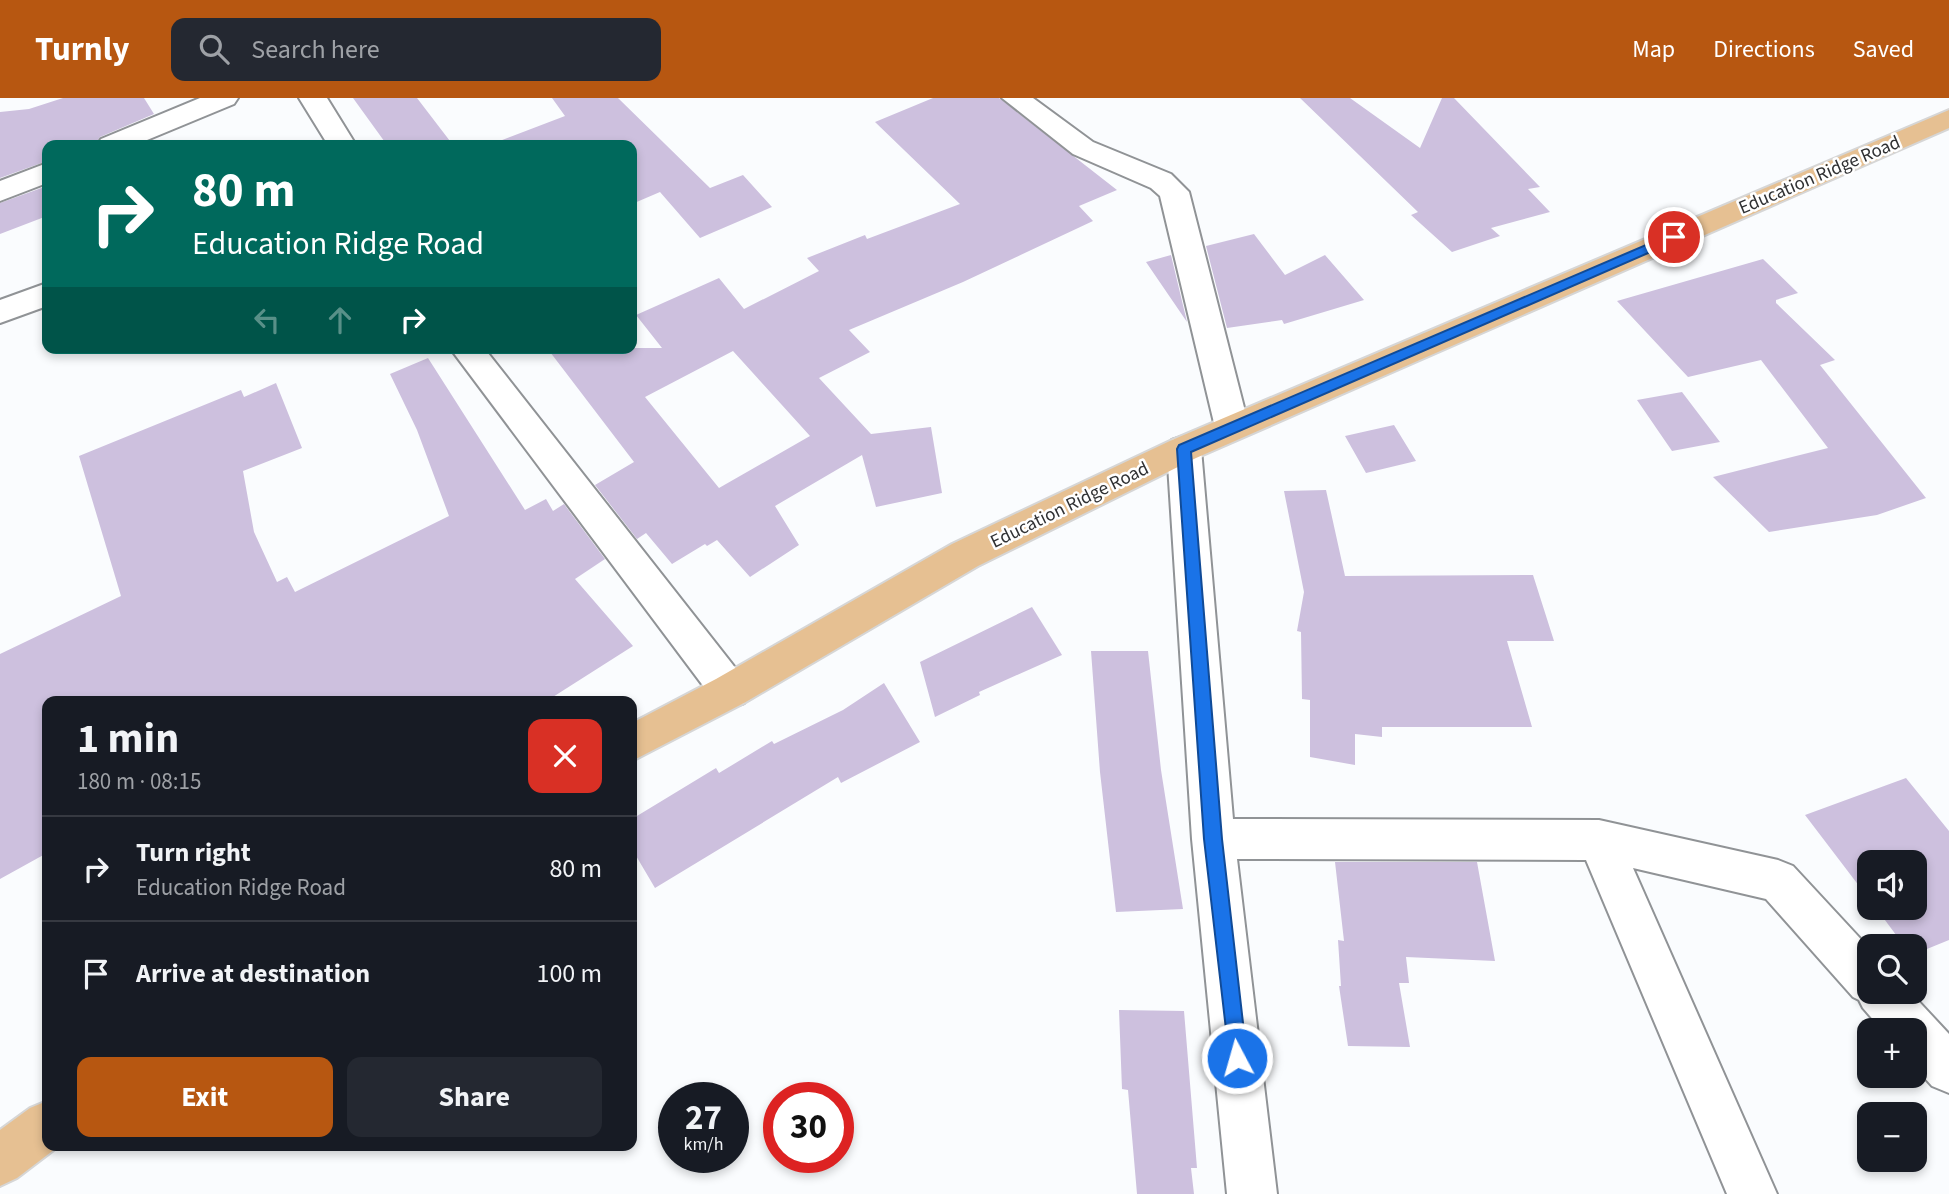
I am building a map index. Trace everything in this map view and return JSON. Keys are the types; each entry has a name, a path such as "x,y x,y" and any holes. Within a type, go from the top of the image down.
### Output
{"main road":[{"name":"Education Ridge Road","path":"637,740 730,691 965,555 1184,449 1949,118"},
{"path":"0,1161 42,1129"}],"street":[{"path":"123,140 224,98"},
{"path":"313,98 339,140"},
{"path":"1016,98 1083,148 1161,181 1174,192 1231,427"},
{"path":"0,192 42,174"},
{"path":"0,312 42,296"},
{"path":"471,354 730,691"},
{"path":"1184,449 1213,839 1252,1194"},
{"path":"1213,839 1599,840 1778,881 1857,968"},
{"path":"1599,840 1752,1194"},
{"path":"1890,1004 1902,1018"},
{"path":"1927,1045 1949,1069"}],"building":[{"path":"63,98 144,98 154,114 98,140 42,140 42,163 0,178 0,112 29,109"},
{"path":"353,98 417,98 449,140 383,140"},
{"path":"552,98 618,98 710,188 743,175 772,207 700,238 660,192 637,202 637,140 502,140 565,116"},
{"path":"933,98 999,98 1117,190 1079,206 1093,221 963,282 849,330 870,352 819,378 871,434 931,427 942,493 876,507 862,455 775,506 799,545 750,577 717,540 707,546 705,544 672,564 646,533 637,539 595,485 634,462 552,354 637,354 637,348 662,348 637,315 719,278 744,309 819,271 807,258 865,235 867,239 960,204 875,122","holes":["733,351 810,436 719,488 645,397"]},
{"path":"1300,98 1350,98 1420,148 1442,98 1454,98 1540,187 1528,189 1550,212 1491,228 1500,236 1452,252 1411,215 1418,212"},
{"path":"42,188 42,218 0,234 0,203"},
{"path":"1254,234 1285,275 1325,255 1364,300 1284,324 1282,320 1227,328 1206,246"},
{"path":"1171,255 1187,322 1146,262"},
{"path":"1763,259 1798,293 1776,300 1776,303 1835,360 1820,365 1926,498 1877,515 1769,532 1713,477 1828,448 1761,360 1688,377 1617,301"},
{"path":"428,358 525,510 546,499 553,511 564,504 605,559 575,579 633,646 554,696 42,696 42,856 0,879 0,654 121,596 79,456 241,390 244,397 276,383 302,448 243,471 254,532 277,582 287,577 295,592 449,516 417,430 390,374"},
{"path":"1682,392 1720,442 1672,451 1637,400"},
{"path":"1394,425 1416,461 1366,473 1345,436"},
{"path":"1326,490 1345,576 1533,575 1554,641 1507,641 1532,727 1382,727 1382,737 1355,734 1355,765 1310,757 1310,700 1302,699 1301,632 1297,631 1304,592 1284,491"},
{"path":"1032,607 1062,655 979,692 980,695 935,717 920,662"},
{"path":"1091,651 1148,651 1161,770 1183,909 1116,912 1100,772"},
{"path":"884,683 920,742 841,783 838,777 655,888 637,857 637,816 716,768 719,773 772,741 774,744 843,710"},
{"path":"1906,778 1949,831 1949,940 1927,949 1927,934 1895,934 1885,920 1927,920 1927,850 1857,850 1857,883 1805,815"},
{"path":"1335,862 1477,862 1495,961 1406,957 1409,983 1399,983 1410,1047 1348,1046 1339,986 1338,940 1344,941"},
{"path":"1119,1010 1184,1011 1197,1168 1191,1168 1194,1194 1137,1194 1128,1090 1122,1089"}],"route":[{"path":"1237,1058 1213,839 1184,449 1674,237"}]}
